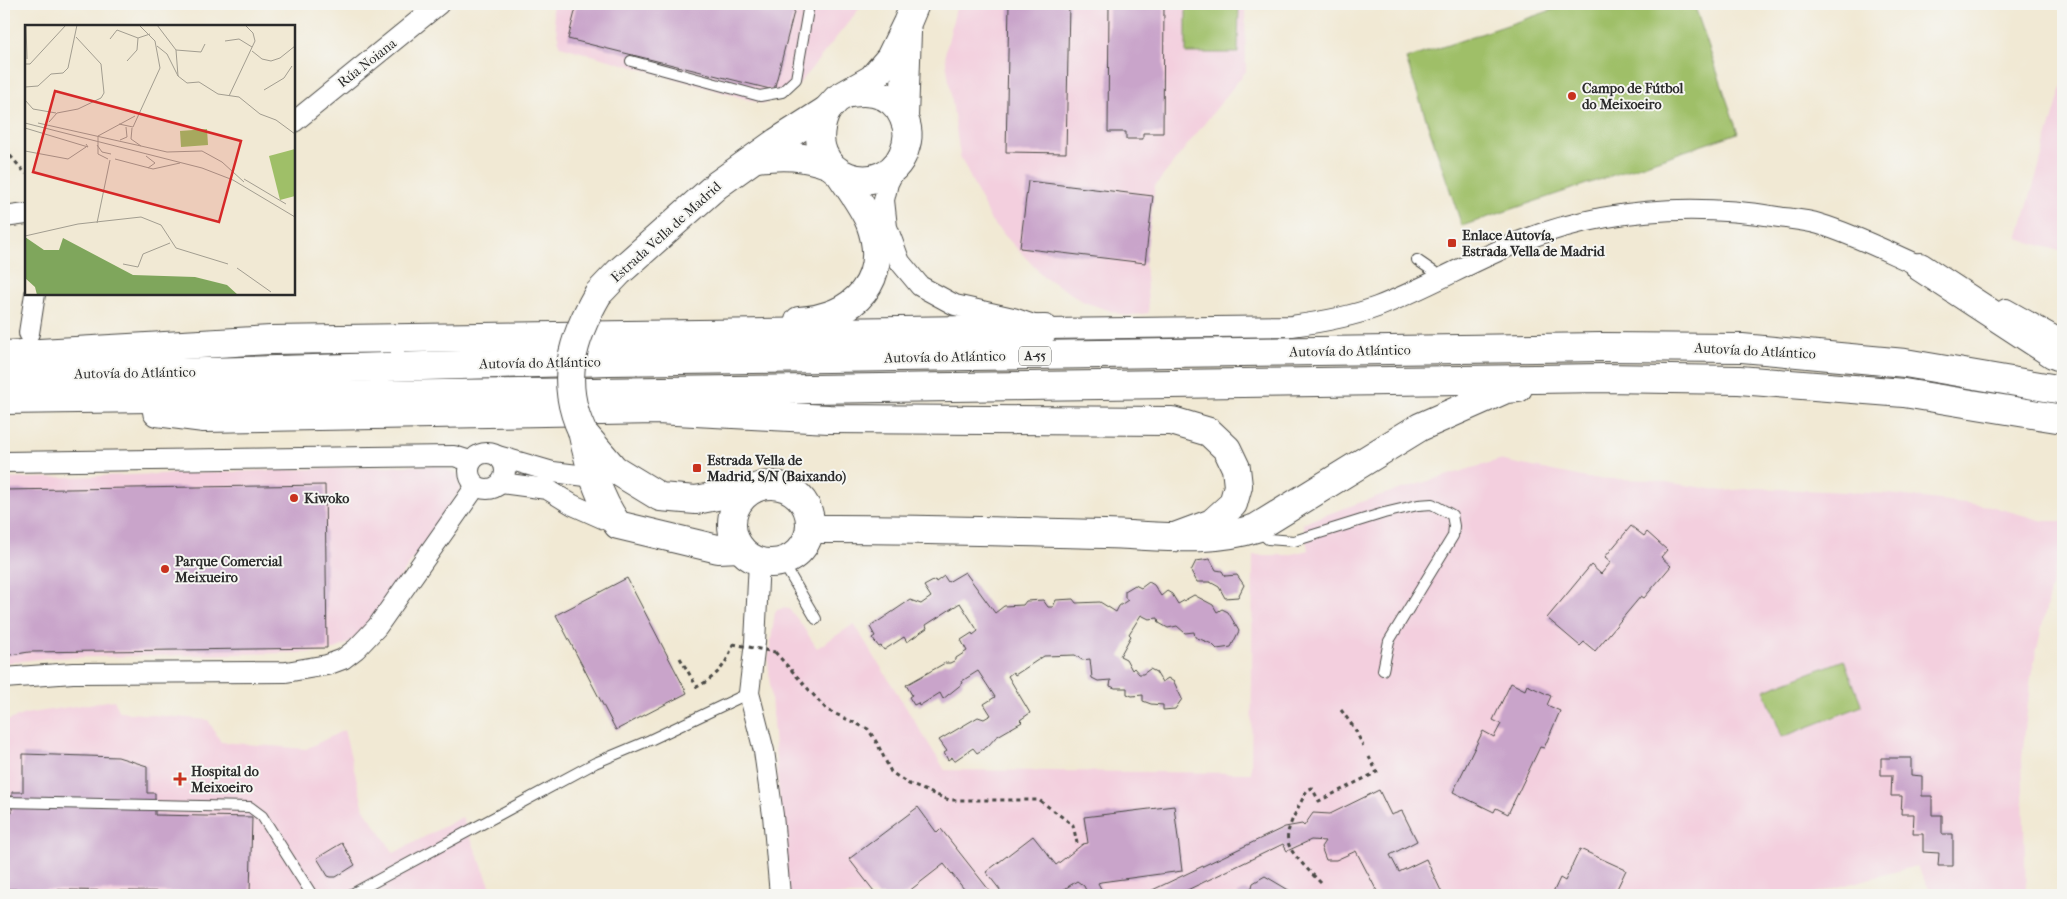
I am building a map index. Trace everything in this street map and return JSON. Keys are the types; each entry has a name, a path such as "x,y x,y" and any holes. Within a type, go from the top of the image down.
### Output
{"main road":[{"name":"Estrada Vella de Madrid","path":"696,500 660,497 622,474 614,469 582,431 574,415 569,380 574,346 584,319 598,294 619,272 717,185 777,142 827,110 837,100 872,79 890,58 911,14"},
{"name":"Estrada Vella de Madrid","path":"756,158 785,155 810,158 852,178 871,179 889,172 905,152 908,140 904,116 911,14"},
{"path":"851,93 864,91 876,93 887,98 897,106 904,116"},
{"path":"728,334 767,323 819,319 837,312 854,301 867,287 873,277 876,262 875,241 870,222 822,152 819,138 820,124 827,110"},
{"path":"1920,266 2053,354 2063,358"},
{"path":"4,355 271,340 1045,329"},
{"name":"Autovía do Atlántico","path":"4,375 610,361 1620,347 1742,348 1905,362 2063,390"},
{"path":"810,530 1207,538 1235,535 1256,528 1420,427 1506,389 1602,378"},
{"name":"Autovía do Atlántico","path":"4,400 1602,378 1739,380 1904,393 2063,419"},
{"path":"36,400 204,418 657,410 829,419 1172,421 1209,432 1227,448 1236,468 1238,486 1233,504 1212,523 1177,536"},
{"name":"Estrada Vella de Madrid","path":"582,431 588,461 606,509 618,525"},
{"name":"Estrada Vella de Madrid","path":"594,477 648,508 675,510 696,500 753,489"},
{"path":"618,525 760,557 792,557 801,550 807,540 810,530 810,517 806,506 799,496 789,489 777,485 765,485 753,489 740,500 732,515 734,538 760,557"}],"street":[{"name":"Rúa Noiana","path":"295,121 439,4"},
{"path":"898,163 888,184 884,200 887,227 900,262 920,286 955,305 1013,318 1045,329 1292,326 1332,320 1377,307 1520,242 1573,223 1630,213 1686,209 1740,211 1818,224 1863,240 1964,285 2063,341"},
{"path":"4,217 25,214"},
{"path":"29,333 35,295"},
{"path":"498,456 504,462 506,470 501,483 495,488 484,490 476,486 468,475 470,461 481,453 490,452 553,472 594,477"},
{"path":"4,462 436,456 454,456 470,461"},
{"path":"501,483 547,489 573,505 618,525"},
{"path":"4,678 73,673 286,672 314,668 343,659 356,649 377,627 476,486"},
{"path":"760,557 755,642 749,693 764,751 773,815 780,895"}],"lane":[{"path":"630,61 760,96 782,92 796,79 808,4"},
{"path":"1417,260 1443,278"},
{"path":"1256,528 1268,539 1294,541 1384,513 1418,505 1432,504 1452,516 1453,536 1389,641 1383,670"},
{"path":"760,557 816,618"},
{"path":"350,895 595,763 650,740 749,693"},
{"path":"4,802 250,807 262,816 312,895"}],"path":[{"path":"4,151 25,173"},
{"path":"680,658 697,687 714,678 729,657 733,644 775,652 827,710 868,729 891,772 909,784 949,800 1039,800 1073,825 1077,843"},
{"path":"1341,710 1355,729 1363,746"},
{"path":"1321,883 1294,857 1287,842 1287,831 1307,790 1312,788 1319,801 1377,772 1369,756"}],"shaded area":[{"path":"553,4 863,4 799,84 764,104 560,46 552,10"},
{"path":"957,4 1245,4 1246,71 1155,186 1145,263 1149,313 1126,316 1084,302 1043,276 991,221 960,156 945,54"},
{"path":"2063,83 2063,252 2018,239"},
{"path":"1499,460 1587,478 1653,480 1723,491 1758,488 1889,494 1990,506 2044,521 2063,521 2063,541 2031,676 2022,758 2026,895 1933,895 1916,866 1809,895 787,895 768,660 775,612 777,610 789,609 817,648 854,624 945,770 1251,773 1253,555 1288,555 1308,550 1303,523 1378,496"},
{"name":"Parque Comercial Meixueiro","path":"437,465 459,475 460,490 364,631 347,644 328,652 47,658 4,663 4,479"},
{"name":"Hospital do Meixoeiro","path":"114,700 120,712 208,720 221,742 306,749 344,730 364,809 394,853 462,817 494,895 4,895 4,722 25,714"}],"green space":[{"path":"1186,4 1239,4 1238,53 1186,53"},
{"name":"Campo de Fútbol do Meixoeiro","path":"1570,4 1694,4 1738,133 1462,226 1406,59"},
{"path":"1844,660 1862,706 1782,737 1764,690"}],"building":[{"path":"577,4 796,4 774,90 568,39"},
{"path":"1009,4 1069,4 1066,153 1006,152"},
{"path":"1109,4 1164,4 1163,133 1143,133 1143,139 1126,139 1126,132 1108,132"},
{"path":"1028,181 1153,196 1145,263 1020,248"},
{"name":"Parque Comercial Meixueiro","path":"325,485 327,648 29,652 4,656 4,490"},
{"path":"1631,526 1644,536 1647,532 1667,550 1661,557 1671,566 1644,598 1641,596 1595,651 1584,642 1580,646 1547,618 1591,565 1601,574 1611,562 1605,557"},
{"path":"1210,559 1216,570 1222,571 1225,576 1237,575 1244,585 1238,597 1225,598 1219,587 1210,582 1197,582 1191,571 1196,561"},
{"path":"965,572 995,613 1004,606 1023,605 1026,601 1043,600 1048,607 1053,607 1056,600 1073,599 1076,603 1100,602 1116,612 1119,606 1128,600 1125,598 1125,591 1135,585 1141,588 1149,582 1154,585 1161,596 1167,591 1172,594 1178,604 1194,595 1213,605 1217,612 1222,609 1228,612 1239,631 1231,647 1217,649 1212,644 1195,637 1194,632 1185,633 1177,626 1168,628 1159,623 1158,618 1149,619 1141,615 1129,634 1131,636 1120,656 1126,659 1132,670 1134,668 1139,674 1143,674 1150,669 1156,672 1162,682 1168,678 1174,682 1182,699 1175,709 1163,710 1163,705 1143,701 1143,695 1132,696 1127,694 1127,688 1110,686 1111,680 1098,681 1092,678 1090,659 1082,660 1075,655 1044,656 1015,675 1013,672 1008,676 1030,713 1020,720 1022,722 996,737 988,746 977,753 973,748 954,761 952,757 948,760 944,753 947,751 939,740 978,717 984,719 991,715 984,704 995,697 978,671 962,681 963,683 943,699 940,693 919,706 918,703 914,705 909,697 912,695 906,685 945,663 956,660 956,658 967,651 961,640 978,631 960,603 926,625 927,628 907,642 904,637 884,650 872,638 875,636 870,627 910,600 921,604 931,597 924,586 935,580 936,582 944,576 948,582"},
{"path":"627,578 687,693 616,730 556,615"},
{"path":"1511,683 1525,690 1527,685 1551,696 1547,705 1560,711 1544,748 1540,747 1508,814 1496,808 1494,812 1453,792 1483,731 1494,737 1501,724 1493,720"},
{"path":"23,754 118,757 147,766 147,793 155,793 155,815 252,817 250,893 4,889 4,813 12,813 12,792 23,792"},
{"path":"1881,758 1911,758 1911,775 1922,776 1922,796 1932,796 1932,815 1942,815 1942,834 1953,834 1953,866 1938,866 1939,853 1923,852 1923,834 1913,834 1914,814 1901,814 1902,796 1891,796 1892,775 1881,775"},
{"path":"1379,790 1391,815 1402,811 1417,841 1390,855 1399,872 1426,859 1443,895 1379,895 1356,851 1336,860 1326,860 1321,847 1325,841 1311,840 1287,851 1283,844 1177,895 1142,895 1285,827 1302,824 1304,826 1313,813 1330,814"},
{"path":"1174,806 1182,871 1098,883 1104,895 1088,895 1084,886 1077,881 1055,895 1004,895 986,872 1033,836 1056,865 1083,844 1088,843 1084,817"},
{"path":"918,807 937,833 941,829 993,895 956,895 964,889 944,864 904,895 877,895 849,859"},
{"path":"342,843 355,865 336,877 328,876 317,858"},
{"path":"1580,849 1626,870 1614,895 1552,895 1560,878 1565,881"},
{"path":"1265,876 1297,895 1238,895 1243,890 1251,891 1253,883"}],"place":[{"name":"Campo de Fútbol do Meixoeiro","path":"1572,96"},
{"name":"Enlace Autovía, Estrada Vella de Madrid","path":"1452,243"},
{"name":"Estrada Vella de Madrid, S/N (Baixando)","path":"697,468"},
{"name":"Kiwoko","path":"294,498"},
{"name":"Parque Comercial Meixueiro","path":"165,569"},
{"name":"Hospital do Meixoeiro","path":"180,779"}]}
